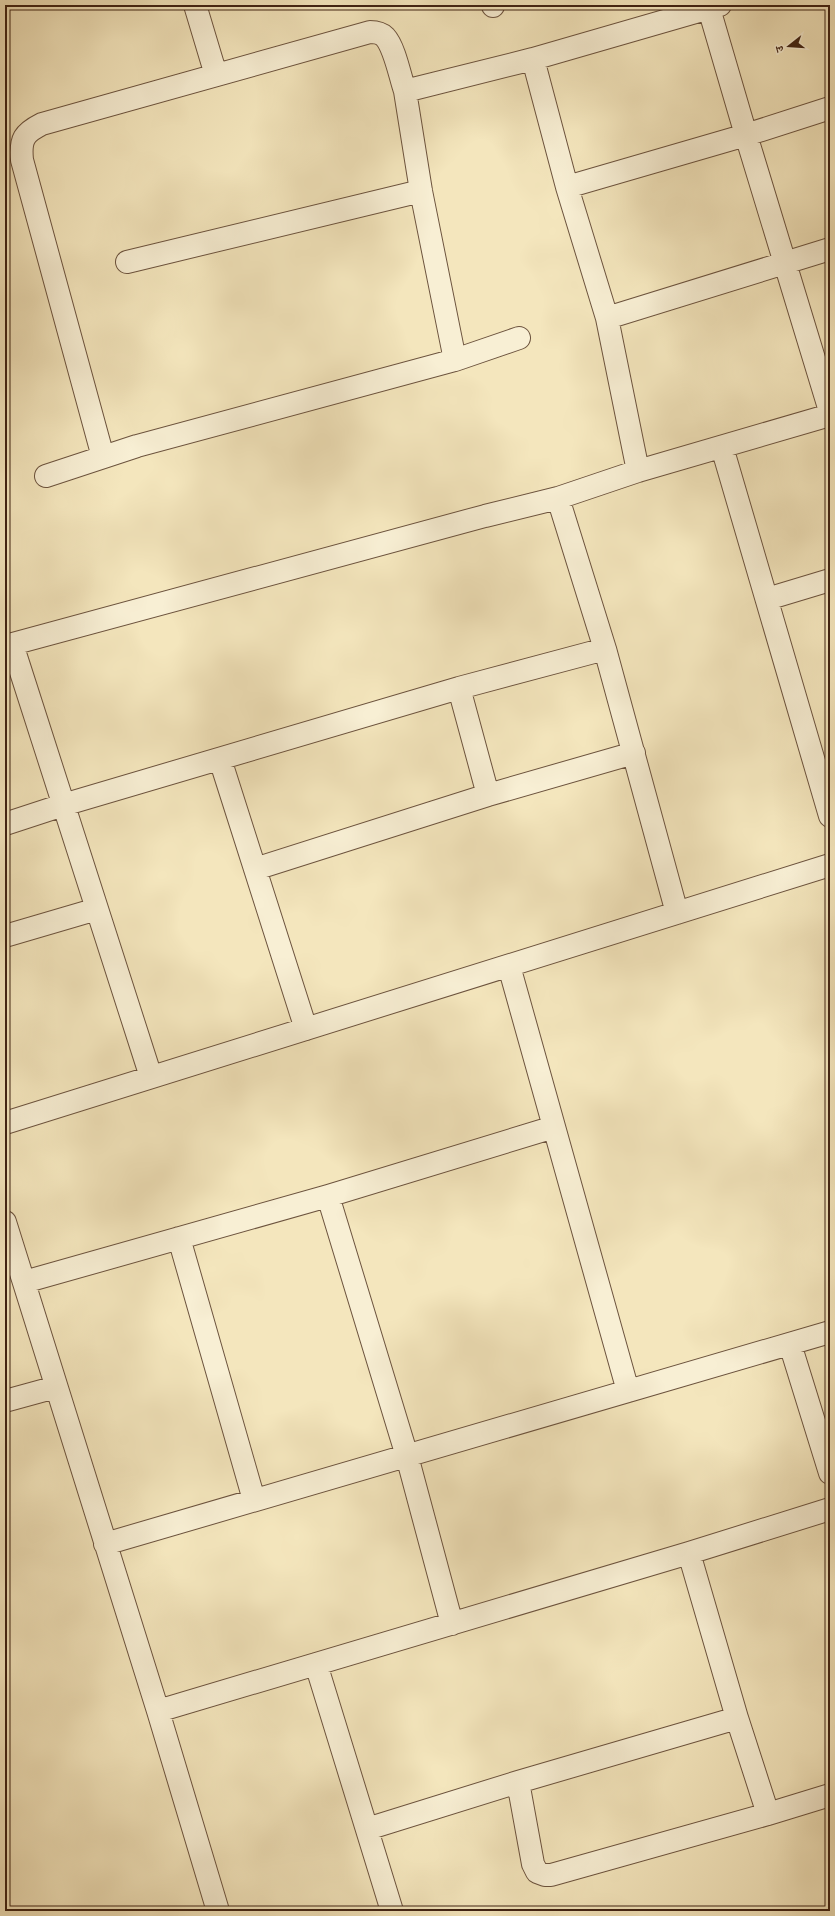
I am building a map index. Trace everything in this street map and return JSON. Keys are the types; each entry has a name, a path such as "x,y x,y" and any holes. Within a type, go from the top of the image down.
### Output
{"street":[{"path":"195,5 216,75"},
{"path":"405,91 533,59 712,6 746,135 830,411"},
{"path":"103,457 22,160 21,151 24,136 31,129 42,124 370,32 384,36 390,45 405,91 421,191 454,360"},
{"path":"533,59 567,187 607,318 638,471"},
{"path":"567,187 746,135 830,108"},
{"path":"127,262 421,191"},
{"path":"607,318 830,249"},
{"path":"46,476 137,446 454,360 520,338"},
{"path":"151,1077 63,805 9,645 477,518 558,498 638,471 830,415"},
{"path":"722,447 830,816"},
{"path":"558,498 605,649 677,913"},
{"path":"766,599 830,580"},
{"path":"5,824 63,805 459,688 605,649"},
{"path":"459,688 488,795"},
{"path":"255,869 488,795 634,753"},
{"path":"220,759 306,1029"},
{"path":"5,1123 830,865"},
{"path":"5,936 97,909"},
{"path":"509,966 628,1391"},
{"path":"24,1282 328,1196 554,1127"},
{"path":"328,1196 407,1456 452,1624"},
{"path":"5,1222 158,1711 218,1911"},
{"path":"179,1238 254,1500"},
{"path":"105,1544 830,1332"},
{"path":"790,1344 830,1473"},
{"path":"5,1401 56,1386"},
{"path":"158,1711 452,1624 830,1509"},
{"path":"688,1553 768,1814"},
{"path":"316,1664 392,1911"},
{"path":"367,1829 518,1782 738,1718"},
{"path":"518,1782 533,1864 537,1872 545,1875 551,1875 830,1795"}]}
